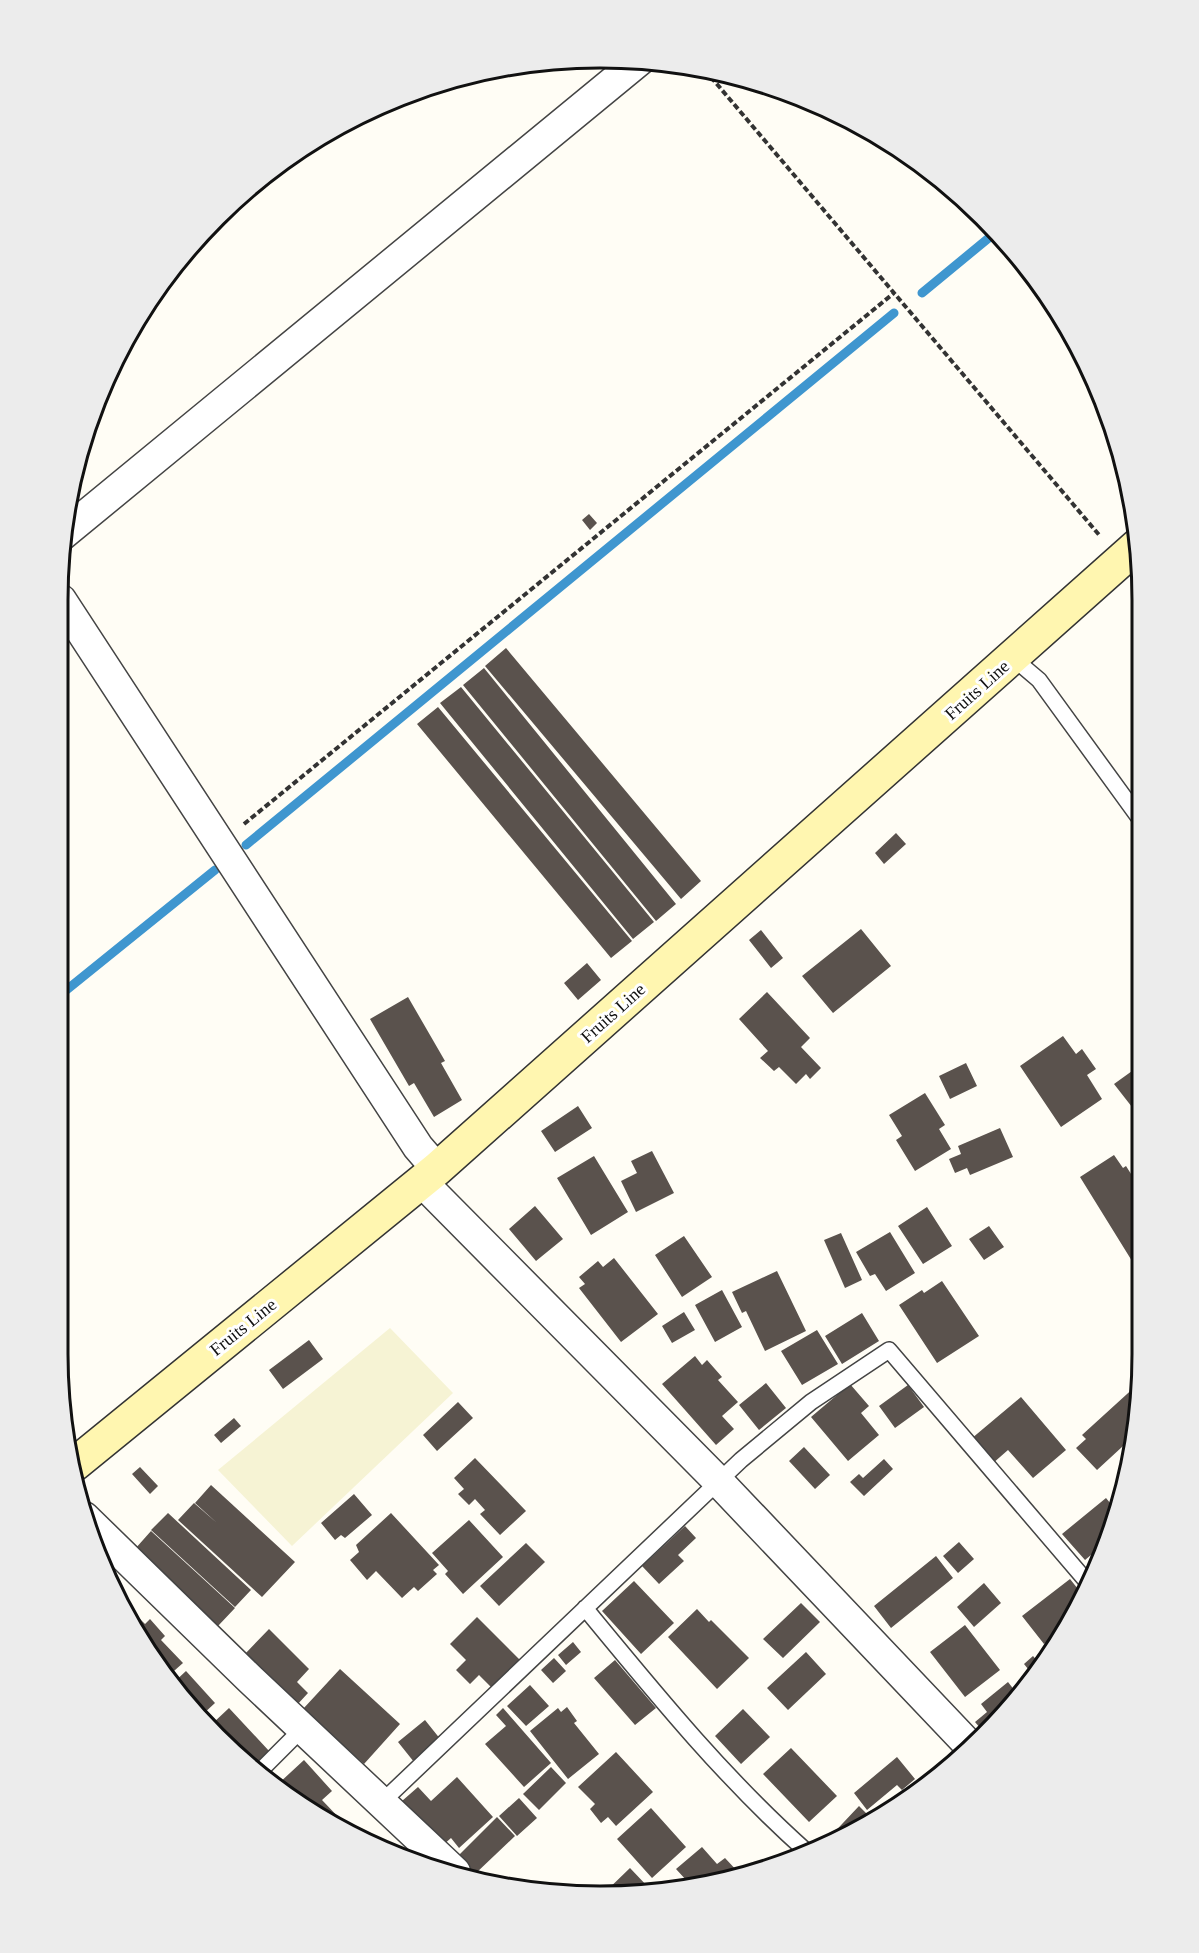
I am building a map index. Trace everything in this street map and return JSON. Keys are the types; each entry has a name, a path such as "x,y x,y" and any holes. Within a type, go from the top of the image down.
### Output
{"street":[{"path":"73,526 629,69"},
{"name":"Fruits Line","path":"79,1461 429,1175 1129,553"},
{"path":"68,611 418,1147 429,1175 964,1740"},
{"path":"98,1531 444,1862"}],"lane":[{"path":"1013,658 1039,680 1132,808"},
{"path":"382,1802 741,1460 811,1402 889,1350 1082,1577"},
{"path":"585,1608 670,1711 726,1774 801,1846"},
{"path":"265,1766 303,1728"}],"path":[{"path":"714,81 894,293 1129,553"},
{"path":"220,844 894,293"}],"shaded area":[{"path":"390,1328 453,1393 292,1546 218,1470"}],"building":[{"path":"589,514 597,523 590,530 582,520"},
{"path":"506,648 701,881 681,899 485,666"},
{"path":"484,668 676,904 656,921 463,685"},
{"path":"461,687 654,922 633,939 440,703"},
{"path":"438,707 632,941 611,958 417,724"},
{"path":"896,833 906,844 884,864 875,853"},
{"path":"861,929 891,966 833,1013 802,976"},
{"path":"761,930 783,958 771,968 749,940"},
{"path":"587,963 601,980 578,1000 564,983"},
{"path":"767,992 810,1038 801,1047 821,1068 810,1079 806,1074 796,1084 779,1067 774,1071 760,1058 768,1051 739,1019"},
{"path":"408,997 445,1061 441,1063 462,1100 434,1117 414,1083 409,1086 370,1019"},
{"path":"1063,1036 1076,1054 1082,1049 1096,1069 1087,1075 1102,1099 1061,1127 1020,1066"},
{"path":"966,1063 977,1086 950,1099 939,1076"},
{"path":"1132,1071 1132,1107 1114,1084"},
{"path":"925,1093 945,1125 939,1129 951,1149 915,1171 896,1140 902,1136 889,1115"},
{"path":"578,1106 592,1128 555,1152 541,1131"},
{"path":"1000,1128 1013,1157 970,1175 967,1168 955,1173 949,1159 961,1154 958,1146"},
{"path":"652,1151 674,1193 636,1212 621,1181 637,1173 631,1161"},
{"path":"1114,1155 1123,1168 1126,1166 1132,1176 1132,1261 1080,1177"},
{"path":"594,1156 628,1212 591,1235 557,1178"},
{"path":"535,1206 563,1239 536,1261 509,1229"},
{"path":"927,1207 952,1246 923,1264 898,1226"},
{"path":"989,1226 1004,1247 984,1260 969,1239"},
{"path":"890,1232 915,1273 886,1291 875,1274 870,1276 856,1252"},
{"path":"841,1233 862,1280 845,1288 824,1240"},
{"path":"684,1236 712,1277 682,1297 655,1255"},
{"path":"614,1258 658,1314 621,1342 579,1288 585,1284 579,1277 598,1261 603,1267"},
{"path":"777,1271 806,1331 765,1351 746,1311 742,1313 732,1292"},
{"path":"942,1281 979,1336 937,1363 899,1305 922,1290 924,1293"},
{"path":"722,1290 742,1327 715,1342 695,1305"},
{"path":"684,1312 695,1330 672,1343 662,1326"},
{"path":"862,1313 879,1341 842,1364 825,1336"},
{"path":"817,1330 838,1364 802,1385 781,1351"},
{"path":"309,1340 323,1359 283,1389 269,1370"},
{"path":"695,1356 702,1365 707,1360 722,1377 718,1380 738,1402 722,1416 734,1429 716,1445 662,1384"},
{"path":"766,1383 786,1408 759,1430 739,1405"},
{"path":"850,1384 869,1406 861,1413 879,1435 848,1461 811,1417"},
{"path":"908,1385 924,1407 895,1428 879,1406"},
{"path":"1130,1392 1123,1446 1097,1470 1076,1448 1086,1439 1082,1435"},
{"path":"1021,1397 1066,1450 1033,1478 1008,1450 992,1464 971,1439"},
{"path":"458,1402 473,1418 437,1451 423,1435"},
{"path":"234,1418 241,1426 221,1443 214,1435"},
{"path":"804,1447 830,1475 815,1489 789,1461"},
{"path":"475,1458 526,1511 500,1535 480,1514 485,1510 475,1499 469,1505 458,1494 464,1489 454,1478"},
{"path":"884,1459 893,1469 864,1496 850,1482 859,1474 863,1478"},
{"path":"140,1467 158,1486 150,1494 132,1474"},
{"path":"211,1485 295,1562 262,1597 178,1520 194,1503 217,1523 195,1503"},
{"path":"354,1494 372,1515 345,1538 341,1535 335,1540 321,1523"},
{"path":"1106,1498 1110,1502 1092,1554 1085,1560 1062,1534"},
{"path":"168,1513 251,1590 235,1607 151,1530"},
{"path":"391,1513 439,1565 433,1570 437,1574 418,1591 414,1587 402,1598 376,1571 367,1580 350,1560 359,1552 356,1545"},
{"path":"469,1520 503,1557 463,1594 445,1574 448,1571 432,1553"},
{"path":"685,1526 696,1538 678,1555 684,1561 659,1584 642,1566"},
{"path":"151,1531 235,1608 218,1626 135,1549"},
{"path":"959,1542 974,1559 958,1573 943,1556"},
{"path":"526,1543 545,1562 499,1606 480,1586"},
{"path":"936,1556 953,1578 891,1628 874,1606"},
{"path":"1070,1579 1077,1588 1044,1644 1022,1616"},
{"path":"634,1581 674,1623 641,1654 602,1611"},
{"path":"984,1583 1001,1603 974,1627 957,1607"},
{"path":"801,1603 820,1622 783,1658 763,1639"},
{"path":"697,1609 749,1658 717,1689 668,1637"},
{"path":"138,1617 145,1624 150,1619 165,1636 161,1640 183,1663 173,1672"},
{"path":"477,1617 520,1660 492,1688 479,1675 470,1684 456,1670 466,1660 450,1644"},
{"path":"965,1625 1000,1670 965,1697 930,1652"},
{"path":"269,1629 309,1669 297,1682 308,1693 296,1706 244,1655"},
{"path":"573,1642 581,1652 566,1665 558,1655"},
{"path":"806,1652 826,1674 788,1710 767,1688"},
{"path":"1033,1656 1035,1658 1028,1669 1024,1664"},
{"path":"554,1658 566,1671 553,1683 541,1670"},
{"path":"615,1660 656,1708 635,1725 594,1678"},
{"path":"340,1669 400,1724 364,1764 303,1709"},
{"path":"186,1671 215,1703 206,1711 178,1678"},
{"path":"1008,1682 1013,1688 979,1727 975,1722 987,1712 981,1704"},
{"path":"530,1685 549,1706 526,1726 507,1706"},
{"path":"567,1707 577,1721 574,1723 599,1754 568,1779 530,1731 558,1708 561,1712"},
{"path":"229,1708 270,1752 259,1762 215,1721"},
{"path":"503,1708 551,1763 524,1787 485,1744 506,1726 496,1715"},
{"path":"743,1709 770,1737 741,1764 715,1736"},
{"path":"425,1720 441,1740 414,1762 398,1742"},
{"path":"791,1748 837,1796 809,1822 763,1774"},
{"path":"616,1752 653,1792 616,1826 608,1817 601,1823 590,1809 595,1804 578,1787"},
{"path":"897,1757 915,1779 902,1790 897,1785 867,1810 854,1793"},
{"path":"304,1760 332,1791 322,1800 338,1817 304,1796 282,1780"},
{"path":"551,1767 566,1783 539,1810 523,1794"},
{"path":"457,1777 493,1817 459,1848 451,1838 442,1846 402,1801 418,1787 431,1801"},
{"path":"519,1798 537,1818 517,1836 499,1816"},
{"path":"859,1806 867,1814 866,1814 836,1831"},
{"path":"651,1808 686,1847 652,1878 617,1839"},
{"path":"497,1817 515,1836 478,1871 470,1869 458,1856"},
{"path":"702,1847 717,1864 725,1858 734,1868 684,1878 676,1869"},
{"path":"630,1868 644,1883 634,1884 612,1885"}],"waterway":[{"path":"922,293 989,238"},
{"path":"246,845 894,313"},
{"path":"68,989 215,870"}]}
